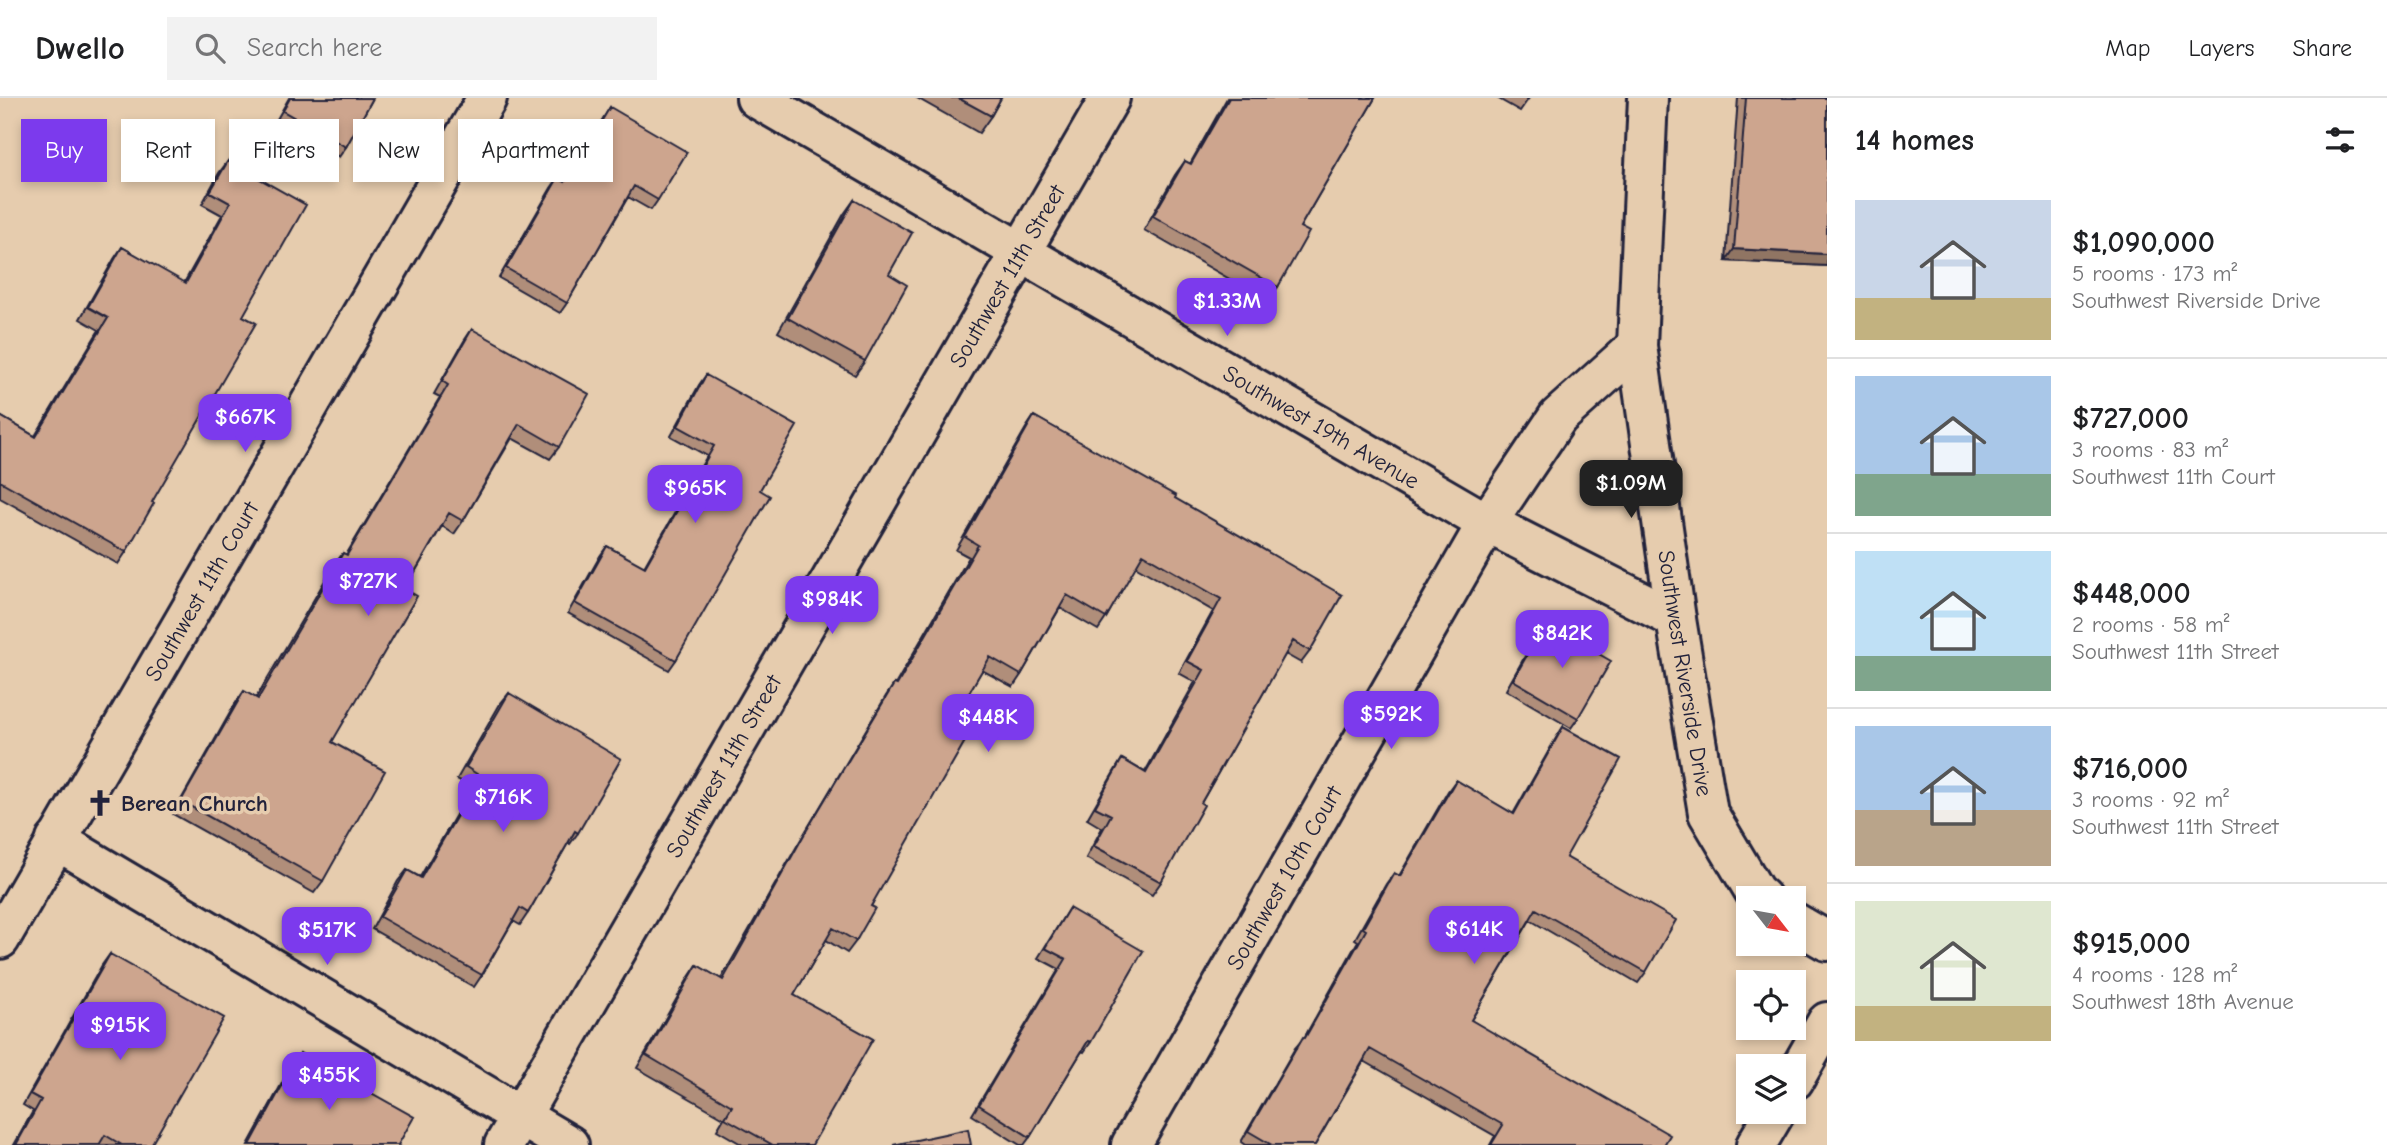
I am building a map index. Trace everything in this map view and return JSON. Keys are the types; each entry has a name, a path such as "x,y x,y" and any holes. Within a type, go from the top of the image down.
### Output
{"street":[{"name":"Southwest 11th Court","path":"0,939 487,98"},
{"name":"Southwest 19th Avenue","path":"756,98 1487,523 1676,619"},
{"name":"Southwest 11th Street","path":"512,1131 1110,98"},
{"name":"Southwest Riverside Drive","path":"1648,98 1637,345 1676,619 1708,813 1751,886"},
{"name":"Southwest 10th Court","path":"1131,1145 1487,523 1558,417 1637,345"},
{"path":"55,840 512,1131 569,1145"},
{"path":"1806,929 1827,941"},
{"path":"1806,1059 1827,1022"},
{"path":"1756,1145 1768,1124"}],"building":[{"path":"290,98 373,98 361,119 353,119 353,134 346,147 339,143 339,119 297,119 283,111"},
{"path":"958,98 1001,98 991,116"},
{"path":"1229,98 1375,98 1300,227 1309,232 1278,287 1153,216 1185,161 1191,164"},
{"path":"1746,98 1827,98 1827,254 1734,249"},
{"path":"610,107 687,152 658,200 634,186 567,303 506,268 556,182 613,182 613,119 603,119"},
{"path":"228,161 229,182 265,182 306,205 243,316 256,323 126,552 0,481 0,416 36,437 108,318 88,307 122,247 186,283 230,203 210,192"},
{"path":"854,200 912,233 889,274 907,285 865,361 788,318"},
{"path":"472,329 589,394 559,447 519,424 463,521 449,513 405,589 417,596 332,742 385,771 323,881 181,801 244,691 258,699 343,553 347,555 448,385 442,381"},
{"path":"706,375 797,426 760,490 770,496 676,660 575,603 607,546 645,567 714,446 678,426"},
{"path":"1034,416 1176,496 1175,498 1342,595 1310,651 1293,641 1201,803 1204,805 1161,882 1094,846 1111,815 1095,807 1122,759 1146,773 1204,670 1187,661 1221,599 1143,554 1106,618 1067,595 1021,675 990,657 954,718 972,729 871,906 875,908 856,941 833,928 794,995 873,1039 812,1145 773,1145 725,1118 732,1106 646,1055 697,965 723,980 805,833 894,684 897,685 978,545 965,537"},
{"path":"1545,623 1611,661 1578,718 1513,680"},
{"path":"509,693 621,759 578,833 575,831 528,913 520,908 482,975 380,917 407,870 421,878 480,776 466,767"},
{"path":"1563,727 1621,759 1566,857 1676,920 1646,972 1536,909 1471,1020 1670,1135 1664,1145 1491,1145 1503,1125 1370,1049 1315,1145 1272,1145 1248,1131 1303,1037 1305,1038 1366,930 1363,928 1394,873 1400,876 1456,780 1514,814"},
{"path":"1069,908 1143,951 1091,1042 1088,1041 1030,1137 979,1105 1066,959 1045,948"},
{"path":"110,954 224,1018 151,1145 122,1145 105,1135 99,1145 16,1145 41,1100 30,1094"},
{"path":"300,1053 414,1117 398,1145 250,1145"},
{"path":"968,1129 971,1145 893,1145"}],"place":[{"name":"Berean Church","path":"100,803"}]}
